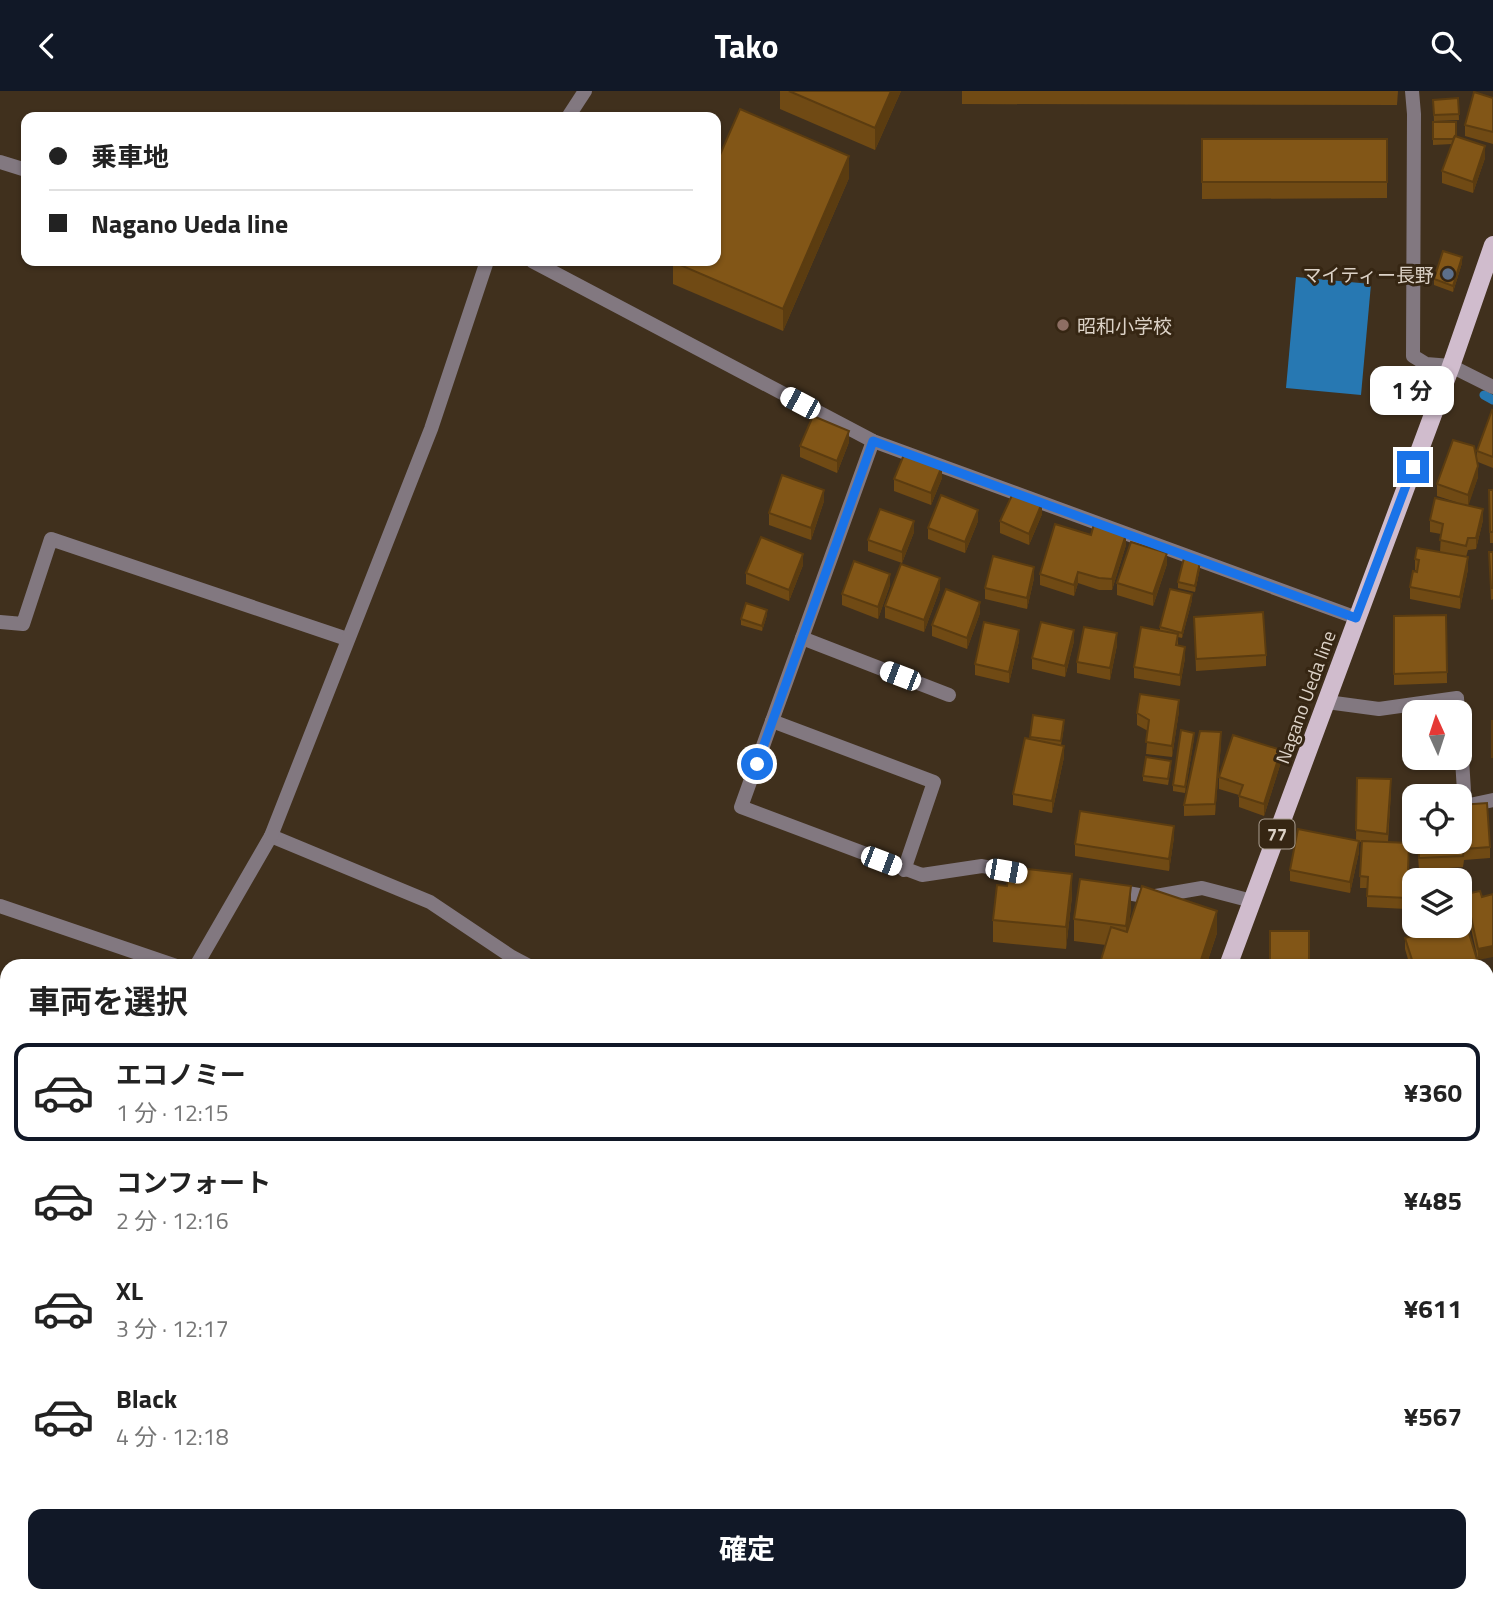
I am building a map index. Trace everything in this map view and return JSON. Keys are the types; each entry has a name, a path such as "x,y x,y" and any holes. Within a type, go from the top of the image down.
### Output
{"main road":[{"name":"Nagano Ueda line","path":"1231,959 1451,366 1493,245"}],"street":[{"path":"571,112 585,91"},
{"path":"1412,91 1413,356 1426,364 1451,366 1493,387"},
{"path":"0,162 21,168"},
{"path":"200,959 271,836 430,429 485,266"},
{"path":"541,266 873,441 1356,618"},
{"path":"873,441 741,807 922,875 982,866 1047,878"},
{"path":"0,622 23,624 51,539 347,639"},
{"path":"802,638 949,695"},
{"path":"1327,702 1379,709 1402,706"},
{"path":"772,721 934,782 904,870"},
{"path":"1463,770 1465,806 1493,800"},
{"path":"271,836 430,902 507,959"},
{"path":"1098,888 1150,897 1202,888 1252,901"},
{"path":"0,906 155,959"}],"water":[{"path":"1296,277 1371,284 1361,395 1286,388"}],"building":[{"path":"789,91 891,91 875,128"},
{"path":"1474,92 1493,98 1493,132 1465,125"},
{"path":"1458,98 1459,114 1434,115 1433,100"},
{"path":"740,109 849,156 783,309 682,266 721,266 721,153"},
{"path":"1433,122 1456,122 1456,136 1453,139 1433,139"},
{"path":"1455,136 1485,146 1473,182 1442,171"},
{"path":"1202,139 1387,139 1387,182 1202,182"},
{"name":"マイティー長野","path":"1443,251 1462,257 1453,286 1434,279"},
{"path":"1493,411 1493,457 1477,451"},
{"path":"813,416 849,431 837,461 800,446"},
{"path":"1453,440 1474,446 1478,466 1468,495 1437,484"},
{"path":"905,452 942,466 931,493 894,479"},
{"path":"782,475 824,490 811,528 769,513"},
{"path":"1489,490 1493,490 1493,532 1490,532"},
{"path":"1014,491 1042,503 1029,534 1000,521"},
{"path":"941,495 978,510 965,542 928,528"},
{"path":"1435,498 1483,509 1476,538 1468,538 1466,546 1440,540 1443,524 1430,520"},
{"path":"880,509 914,521 902,552 868,540"},
{"path":"1055,524 1091,535 1094,524 1126,534 1112,579 1078,572 1074,585 1040,574"},
{"path":"761,537 803,554 789,590 746,573"},
{"path":"1131,542 1167,553 1153,594 1117,583"},
{"path":"1417,548 1468,557 1460,597 1410,587 1413,571 1417,572"},
{"path":"1489,552 1493,552 1493,588 1491,588"},
{"path":"993,556 1034,567 1027,598 985,588"},
{"path":"1184,558 1200,562 1195,586 1178,582"},
{"path":"854,561 890,574 878,607 842,594"},
{"path":"901,564 940,578 924,620 885,606"},
{"path":"946,589 980,602 967,638 932,625"},
{"path":"1170,589 1192,594 1182,633 1160,627"},
{"path":"746,603 767,610 762,626 741,619"},
{"path":"1263,612 1266,655 1196,659 1194,617"},
{"path":"1446,615 1447,672 1394,674 1394,616"},
{"path":"984,622 1019,630 1009,672 975,664"},
{"path":"1041,622 1074,630 1065,666 1032,658"},
{"path":"1084,627 1117,633 1110,668 1077,662"},
{"path":"1141,627 1178,634 1176,645 1185,647 1180,675 1134,667"},
{"path":"1140,694 1179,700 1172,746 1146,742 1149,720 1137,713"},
{"path":"1033,715 1064,720 1061,741 1030,737"},
{"path":"1181,730 1194,733 1185,787 1173,785"},
{"path":"1200,731 1221,732 1215,804 1184,805"},
{"path":"1233,735 1281,750 1264,804 1239,796 1243,785 1219,777"},
{"path":"1025,738 1064,746 1052,801 1013,794"},
{"path":"1146,757 1171,761 1168,779 1143,776"},
{"path":"1357,778 1391,779 1387,834 1356,830"},
{"path":"1487,803 1490,847 1472,848 1472,804"},
{"path":"1080,811 1174,826 1169,859 1075,844"},
{"path":"1298,829 1359,841 1350,882 1290,870"},
{"path":"1362,841 1402,843 1402,854 1409,854 1408,868 1402,868 1402,898 1367,896 1368,877 1360,876"},
{"path":"1419,854 1463,854 1463,856 1419,858"},
{"path":"1009,867 1072,874 1066,927 993,920 997,885 1007,886"},
{"path":"1080,879 1131,886 1126,926 1074,919"},
{"path":"1142,886 1217,911 1201,959 1101,959 1111,927 1127,932"},
{"path":"1480,891 1482,897 1493,894 1493,946 1478,949 1472,922 1472,893"},
{"path":"1270,931 1309,931 1309,959 1270,959"},
{"path":"1405,938 1470,938 1477,959 1412,959"}],"waterway":[{"path":"1484,395 1493,400"}],"place":[{"name":"マイティー長野","path":"1448,274"},
{"name":"昭和小学校","path":"1063,325"}],"route":[{"path":"757,764 873,441 1356,618 1413,467"}]}
